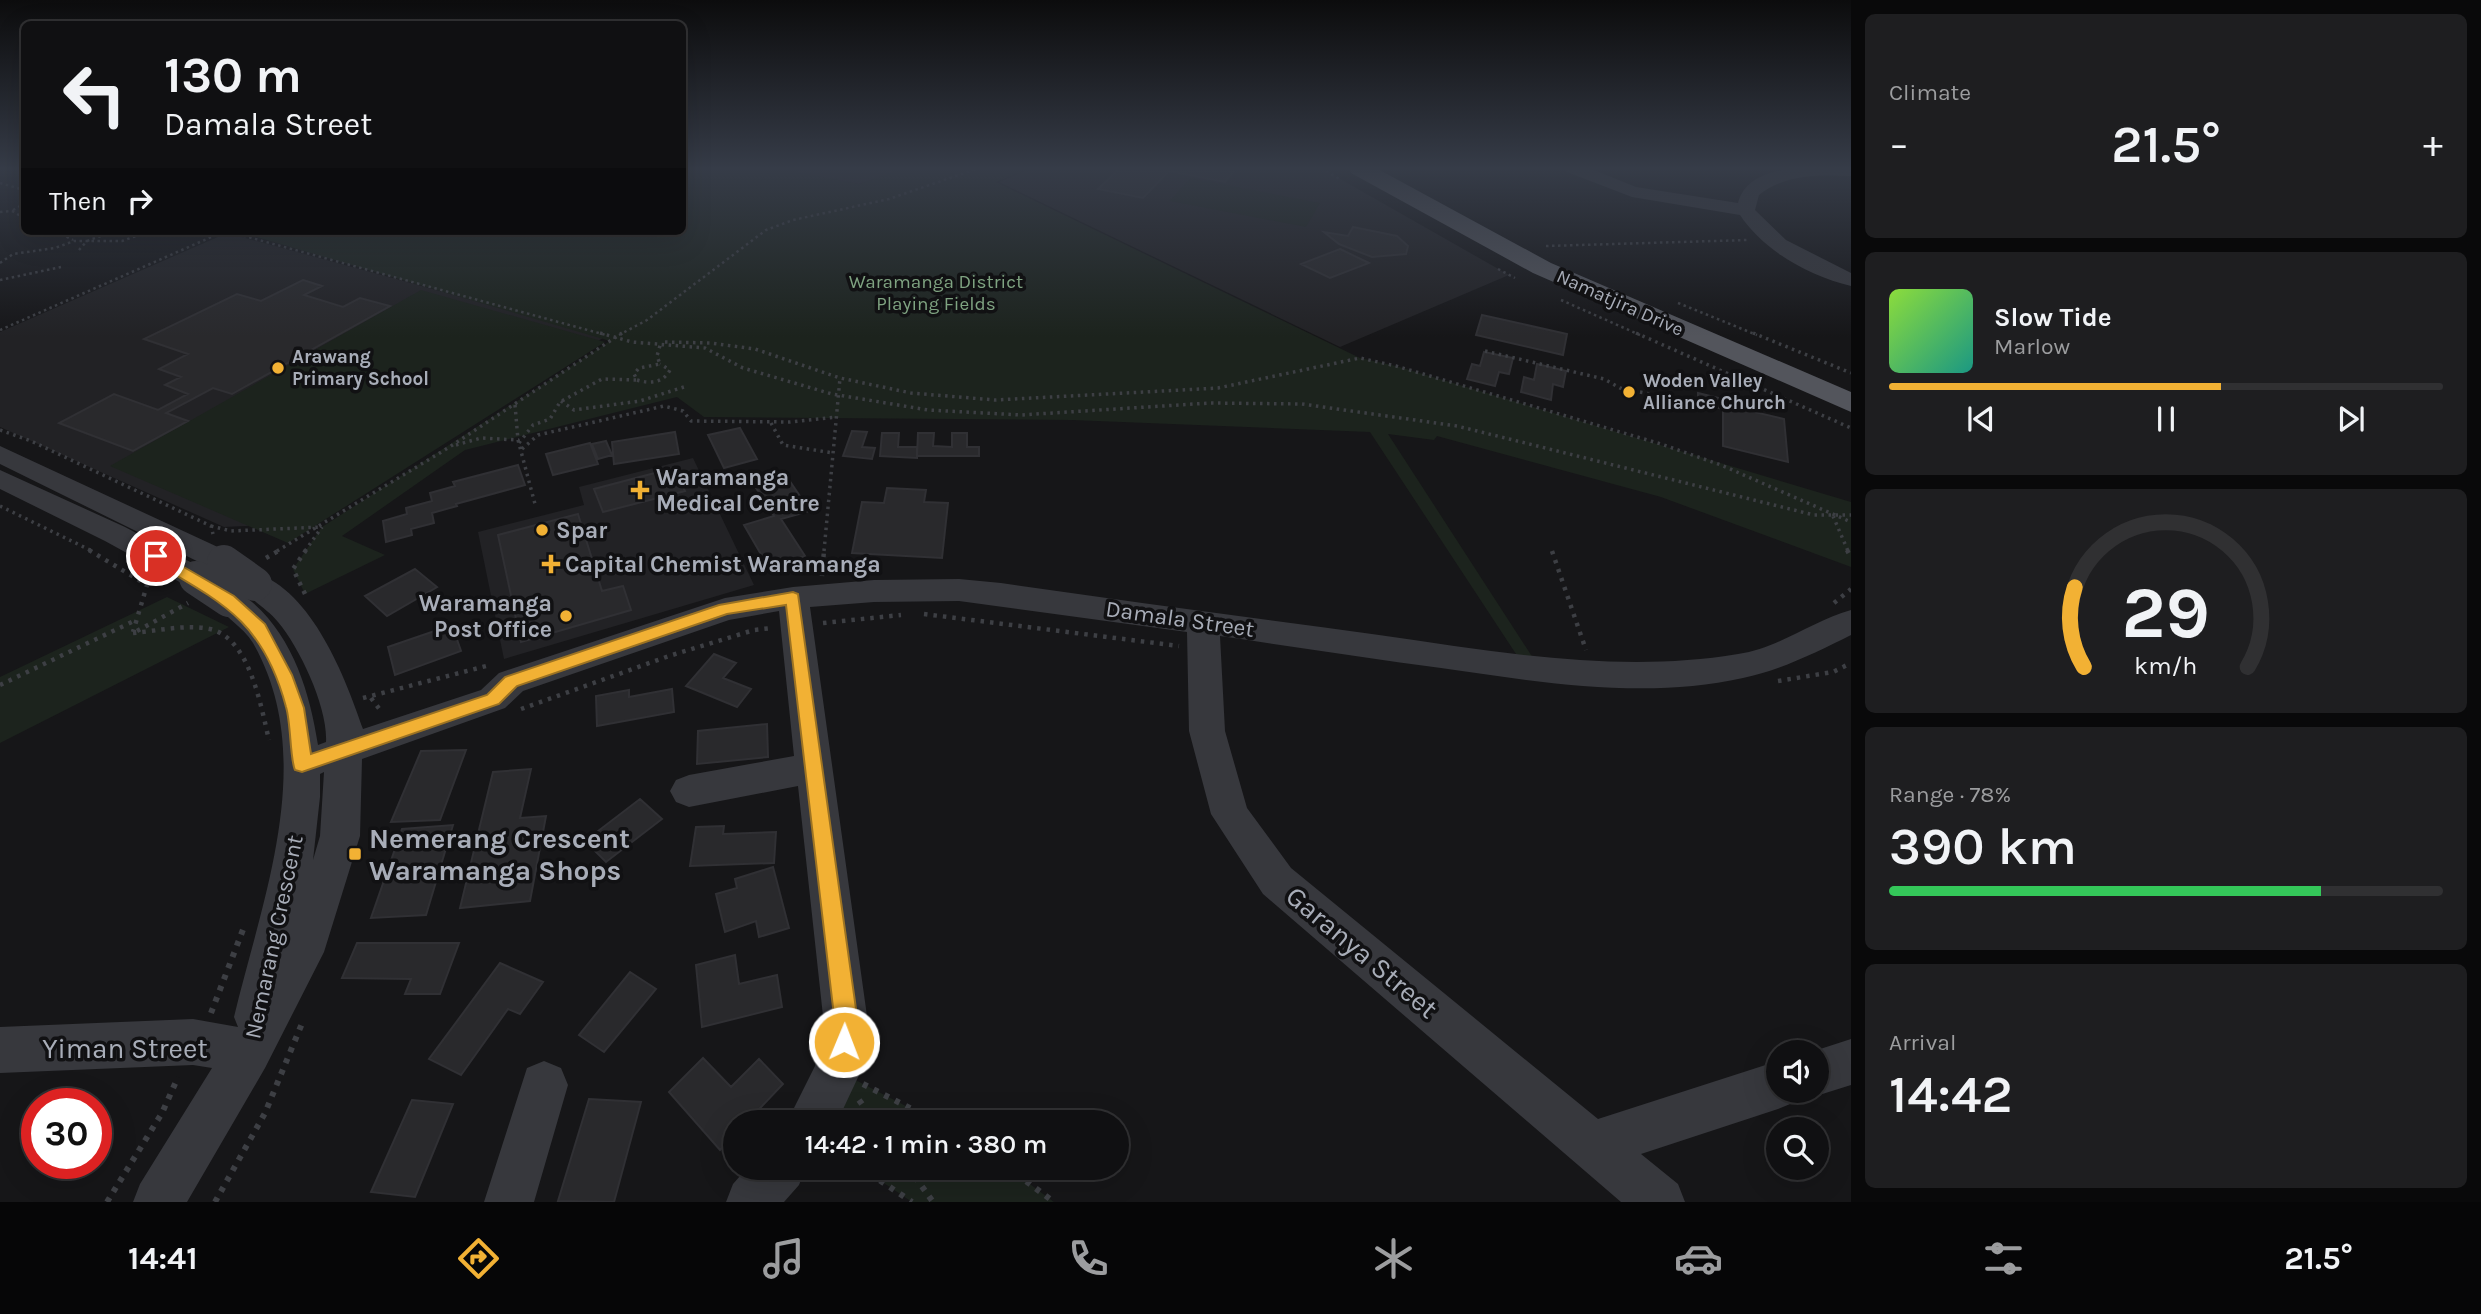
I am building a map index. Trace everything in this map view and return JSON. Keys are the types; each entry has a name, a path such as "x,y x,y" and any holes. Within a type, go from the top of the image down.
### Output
{"main road":[{"name":"Namatjira Drive","path":"1462,224 1542,268 1851,403"}],"street":[{"path":"1759,224 1772,239 1808,261 1851,280"},
{"name":"Nemarang Crescent","path":"0,454 219,550 227,584 269,642 296,708 292,753 300,814 293,866 270,951 249,1052"},
{"name":"Nemarang Crescent","path":"0,478 289,613 320,658 348,725 340,836 303,951 249,1052 158,1202"},
{"name":"Damala Street","path":"292,753 348,725 493,699 507,686 725,609 803,606 874,590 959,590 1204,635 1632,675 1691,673 1743,666 1799,647 1851,621"},
{"path":"803,606 814,768 845,1016 838,1071 817,1110"},
{"name":"Garanya Street","path":"1204,635 1207,731 1230,814 1277,881 1660,1202"},
{"path":"689,791 814,768"},
{"name":"Yiman Street","path":"0,1050 193,1042 249,1052"},
{"path":"1829,1069 1851,1062"},
{"path":"509,1202 544,1085"},
{"path":"1592,1145 1766,1089"},
{"path":"751,1202 770,1180"}],"path":[{"path":"133,633 227,584 448,448 615,337 647,320 766,230 779,224"},
{"path":"63,235 74,241"},
{"path":"79,250 87,241 103,235"},
{"path":"0,263 13,254 55,248 74,241 122,241 139,235"},
{"path":"0,330 217,235"},
{"path":"241,235 632,342 682,341 755,349 840,378 911,393 995,400 1218,388 1360,358 1396,366 1661,444 1721,465 1851,522"},
{"path":"1551,252 1539,247 1772,239"},
{"path":"0,280 61,267"},
{"path":"1676,302 1851,373"},
{"path":"519,442 533,425 550,419 561,401 577,395 597,380 653,382 664,379 670,370 660,364 657,356 661,343"},
{"path":"661,343 705,348 743,368 838,395 928,410 1021,415 1210,403 1302,404 1457,426 1814,515 1851,515"},
{"path":"1485,351 1604,379 1620,388 1650,394 1691,409"},
{"path":"637,380 634,374 639,368 660,364"},
{"path":"803,606 833,453 840,378"},
{"path":"561,401 574,410 640,401 687,386"},
{"path":"514,405 519,442 535,504"},
{"path":"522,449 538,435 664,407 683,411 691,421 771,422 836,417"},
{"path":"771,422 783,445 833,453"},
{"path":"0,430 31,441 211,526 232,531 321,527"},
{"path":"448,448 481,438 519,442"},
{"path":"0,506 104,557 147,585 133,633"},
{"path":"1832,515 1851,558"},
{"path":"211,526 219,550"},
{"path":"309,602 293,569 321,527"},
{"path":"1552,551 1589,657"},
{"path":"348,725 371,698 507,686 669,656 754,630 803,606 1204,635"},
{"path":"0,685 135,621"},
{"path":"133,633 212,629 229,638 252,674 292,753"},
{"path":"1767,683 1833,672 1851,663"},
{"path":"107,1202 162,1114 193,1042 216,1006 248,916"},
{"path":"838,1071 914,1110"},
{"path":"879,1180 912,1202"},
{"path":"917,1180 933,1202"},
{"path":"1024,1180 1054,1202"}],"shaded area":[{"path":"1086,224 1420,224 1509,275 1340,347"},
{"name":"Arawang Primary School","path":"222,235 234,235 606,336 323,517 304,523 224,527 0,427 0,332"},
{"path":"693,458 754,585 504,659 478,532 584,505 579,487"}],"green space":[{"name":"Waramanga District Playing Fields","path":"686,224 1083,224 1360,358 1396,366 1851,502 1851,567 1661,497 1437,436 1434,440 1388,434 1533,658 1516,654 1370,432 1072,420 704,417 677,397 465,450 342,536 385,555 305,594 293,569 322,527 610,341 250,235 686,235"},
{"path":"421,290 605,342 288,543 110,466"},
{"path":"167,597 229,627 0,743 0,677"},
{"path":"838,1071 914,1110 817,1110"},
{"path":"879,1180 1024,1180 1054,1202 912,1202"}],"building":[{"path":"1353,227 1397,236 1408,246 1406,254 1372,257 1339,244 1324,232 1348,236"},
{"path":"1340,249 1369,263 1330,278 1301,264"},
{"path":"303,280 322,286 304,295 343,307 360,298 390,306 232,394 213,388 166,413 188,421 133,451 59,423 114,394 158,410 188,394 165,385 181,377 159,369 188,354 144,339 237,294 261,301"},
{"path":"1482,315 1567,334 1563,355 1476,335"},
{"path":"1484,352 1513,358 1509,374 1499,372 1495,386 1467,379 1472,364 1480,366"},
{"path":"1537,364 1566,371 1563,387 1553,384 1551,400 1521,392 1524,377 1534,380"},
{"path":"1698,393 1723,399 1724,405 1784,419 1788,462 1723,446 1723,409 1698,403"},
{"path":"740,428 757,459 724,468 708,435"},
{"path":"852,431 867,432 862,447 875,448 872,459 843,456"},
{"path":"675,432 679,454 614,464 612,442"},
{"path":"882,433 899,433 898,447 917,447 917,458 880,456"},
{"path":"918,433 934,433 933,446 952,447 952,433 967,433 967,447 979,447 979,456 917,456"},
{"path":"606,441 612,455 598,459 592,444"},
{"path":"590,443 598,464 553,475 546,454"},
{"path":"518,465 525,485 432,513 434,523 411,529 412,535 386,542 383,521 407,514 406,508 432,501 430,493 455,486 453,482"},
{"name":"Waramanga Medical Centre","path":"674,468 685,491 603,512 594,489"},
{"path":"783,471 810,511 781,519 805,556 769,568 744,525 774,516 751,480"},
{"path":"887,488 926,490 924,502 948,503 942,558 852,553 862,502 884,503"},
{"path":"578,514 602,591 623,586 631,610 521,642 498,535"},
{"path":"415,569 437,587 387,616 365,596"},
{"path":"452,625 461,651 395,675 388,647"},
{"path":"714,654 736,663 723,678 751,689 737,707 686,686"},
{"path":"672,689 674,712 597,726 596,696 629,690 629,697"},
{"path":"767,724 768,757 697,764 698,731"},
{"path":"466,750 440,820 391,822 421,751"},
{"path":"531,769 520,818 546,816 530,901 460,908 493,772"},
{"path":"640,799 662,819 606,862 585,841"},
{"path":"453,825 426,915 371,918 402,829"},
{"path":"724,826 723,834 776,832 774,863 690,866 696,827"},
{"path":"773,867 789,928 759,937 756,921 725,932 716,894 737,888 735,879"},
{"path":"357,943 459,943 440,994 405,994 411,979 342,978"},
{"path":"735,955 739,984 777,975 782,1007 702,1027 696,965"},
{"path":"500,963 543,982 520,1014 508,1009 461,1075 429,1059"},
{"path":"630,972 656,989 604,1052 579,1035"},
{"path":"703,1058 731,1087 759,1059 783,1084 758,1110 723,1110 723,1147 720,1150 669,1092"},
{"path":"589,1099 641,1102 614,1202 558,1201"},
{"path":"412,1100 453,1104 415,1197 371,1192"}],"place":[{"name":"Arawang Primary School","path":"278,368"},
{"name":"Woden Valley Alliance Church","path":"1629,392"},
{"name":"Waramanga Medical Centre","path":"640,490"},
{"name":"Spar","path":"542,530"},
{"name":"Capital Chemist Waramanga","path":"551,564"},
{"name":"Waramanga Post Office","path":"566,616"},
{"name":"Nemerang Crescent Waramanga Shops","path":"355,854"}],"route":[{"path":"156,556 229,600 259,628 269,642 296,708 302,765 493,699 511,682 725,609 793,598 845,1016 844,1042"}]}
